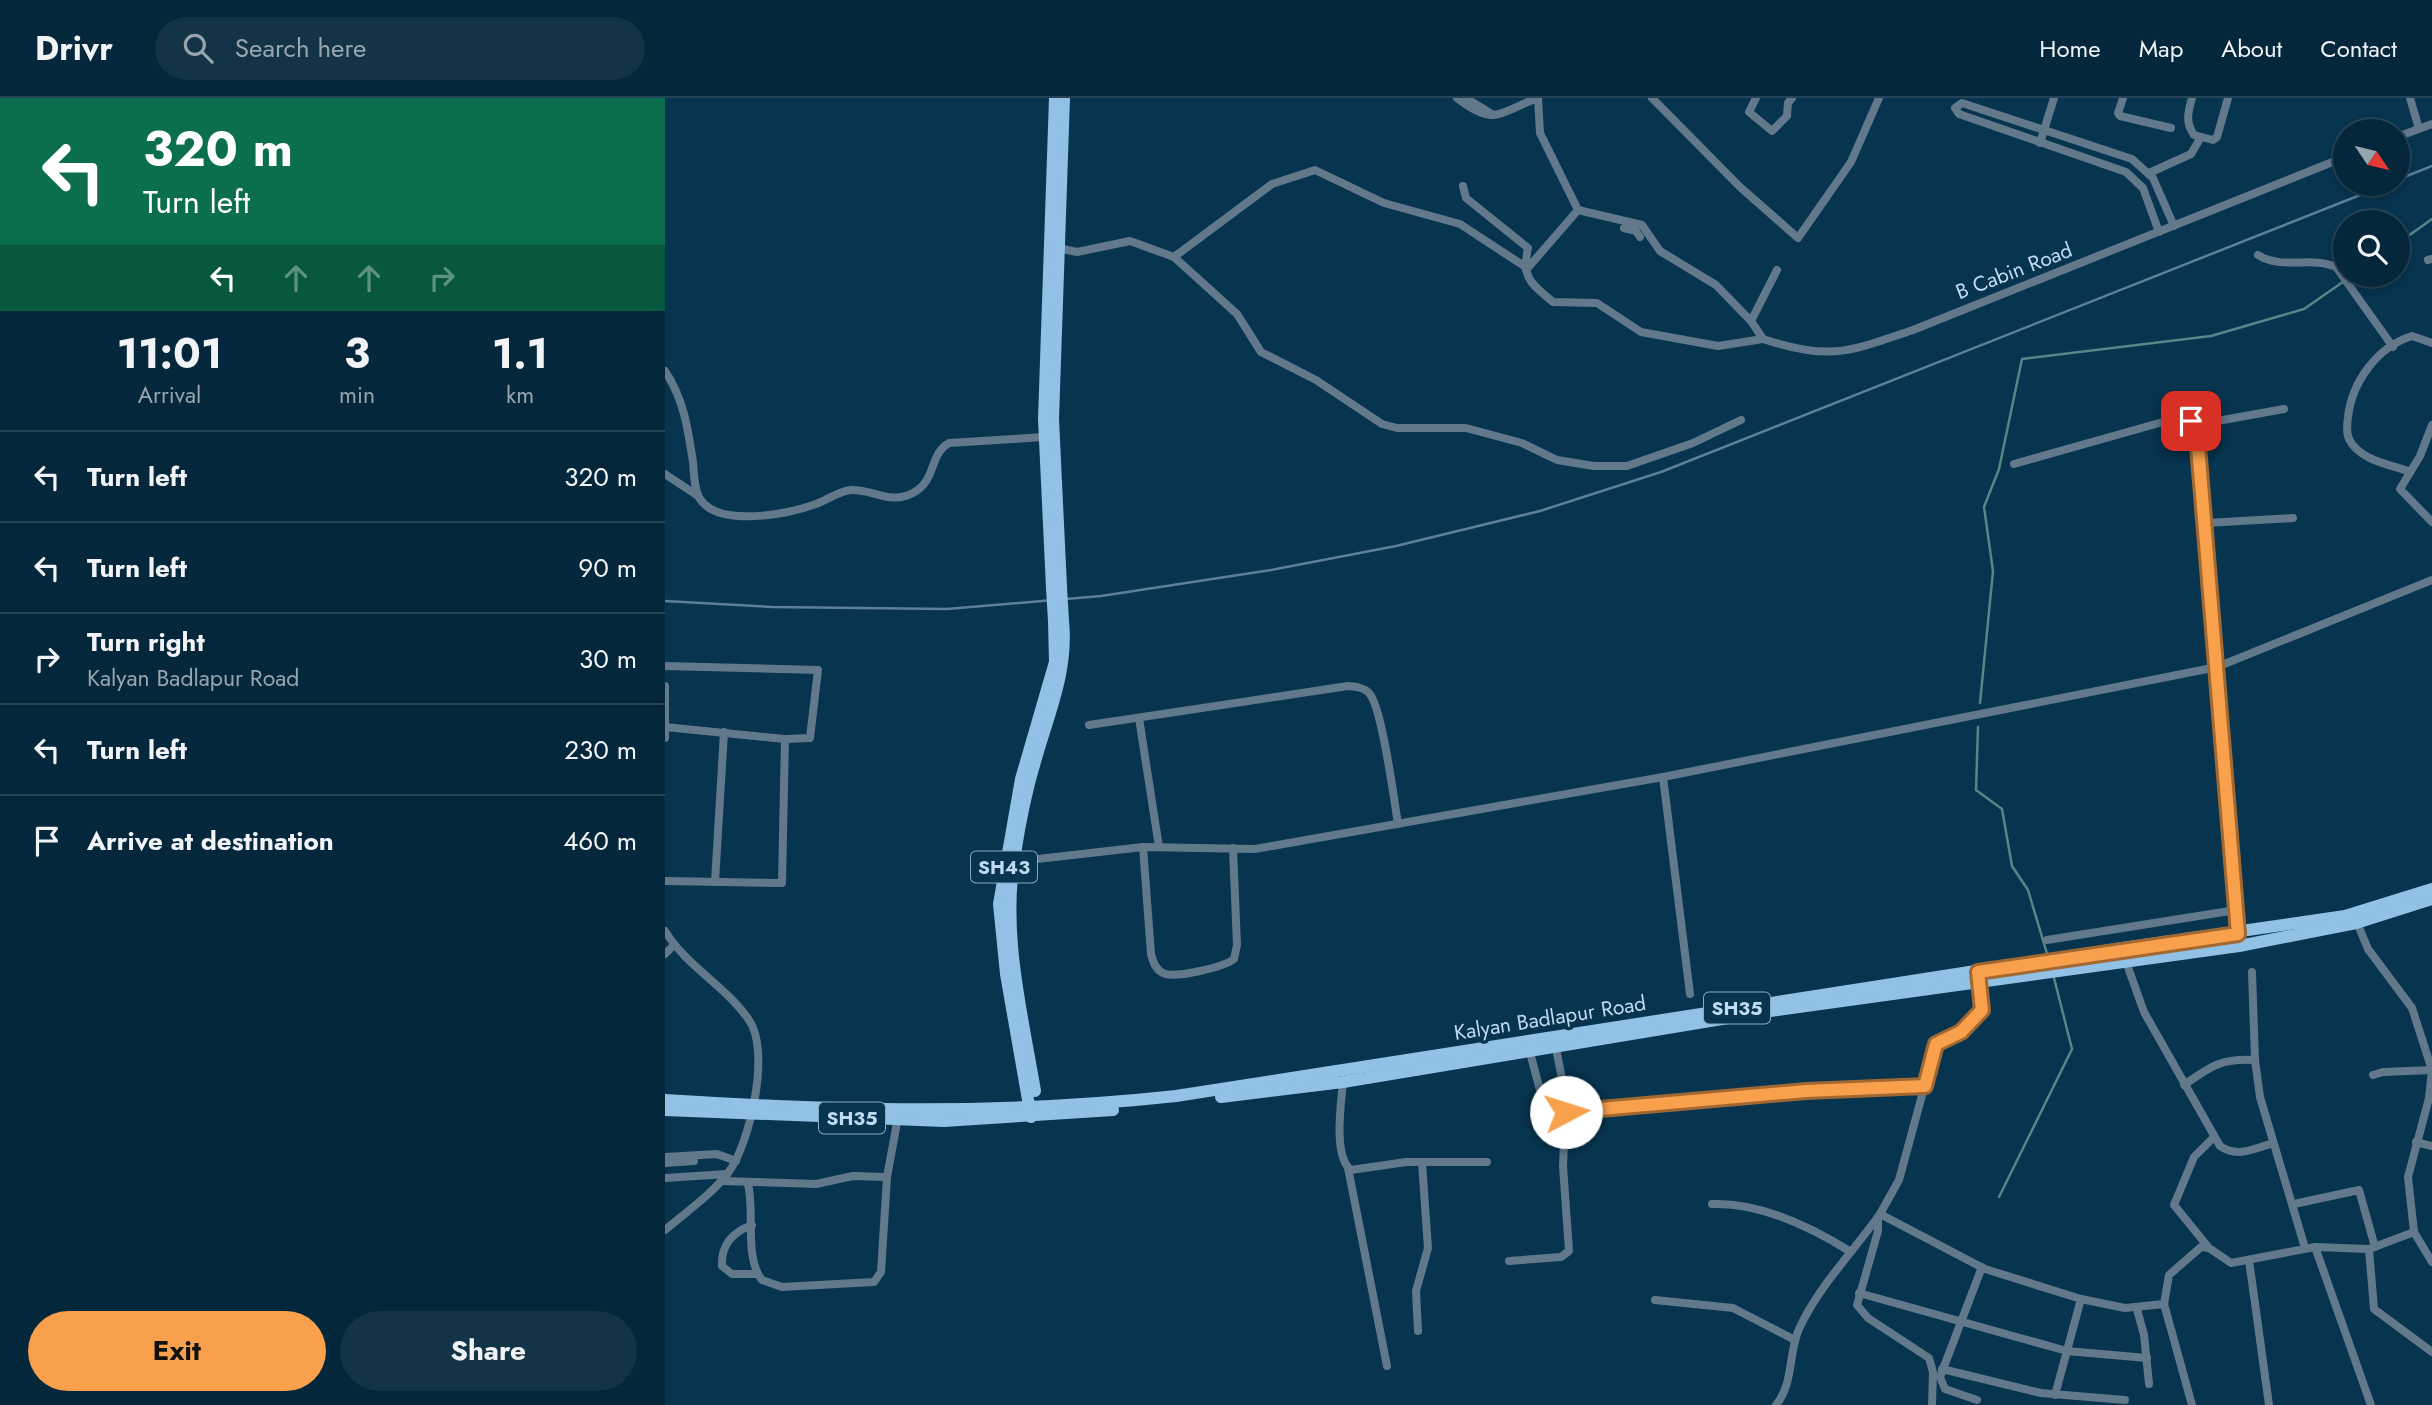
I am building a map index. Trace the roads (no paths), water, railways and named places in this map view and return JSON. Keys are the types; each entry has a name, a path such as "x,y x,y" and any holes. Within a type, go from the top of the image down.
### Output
{"main road":[{"name":"SH43","path":"1055,98 1053,419 1056,588"},
{"name":"SH43","path":"1034,1113 1012,944 1009,861 1029,781 1062,676 1044,437 1053,248 1064,98"},
{"name":"Kalyan Badlapur Road","path":"2355,918 2432,889"},
{"name":"Kalyan Badlapur Road","path":"665,1110 899,1115 963,1121 1298,1083 1820,1000 2124,954 2239,940 2355,918 2432,899"},
{"name":"Kalyan Badlapur Road","path":"1298,1083 1343,1082 1528,1046 1556,1048 1616,1033"},
{"name":"Kalyan Badlapur Road","path":"665,1100 751,1110"}],"street":[{"path":"1457,98 1478,114 1494,116 1538,98 1540,134 1578,210 1636,231 1640,237"},
{"path":"1466,98 1494,116"},
{"path":"1652,98 1731,179 1798,238 1851,162 1879,98"},
{"path":"1756,98 1749,112 1772,131 1787,116 1788,103 1792,98"},
{"path":"2040,143 2054,98"},
{"path":"2123,98 2118,113 2120,116 2171,128"},
{"path":"2192,98 2187,115 2189,128 2194,135 2213,140 2217,137 2228,98"},
{"path":"2410,98 2419,129"},
{"path":"2159,232 2143,188 2126,172 1959,114 1955,108 1962,103 2132,159 2149,173 2174,226"},
{"path":"2410,132 2432,124"},
{"path":"2149,173 2191,154 2201,137"},
{"name":"B Cabin Road","path":"1763,339 1823,354 1849,351 1913,330 2333,162"},
{"path":"1174,257 1272,184 1315,170 1384,203 1460,224 1525,268"},
{"path":"1463,186 1466,198 1528,248 1525,268 1529,282 1553,302 1597,303 1641,332 1718,346 1763,339 1751,321 1716,285 1660,251 1642,225 1624,228"},
{"path":"1525,268 1578,210"},
{"path":"1053,248 1077,252 1130,241 1174,257 1237,314 1261,352 1316,380 1382,424 1397,428 1466,428 1521,443 1557,460 1594,466 1627,466 1693,443 1741,421"},
{"path":"2258,255 2271,262 2332,265 2341,273 2393,347"},
{"path":"1751,321 1777,270"},
{"path":"2410,472 2369,457 2349,439 2349,407 2359,379 2372,363 2412,336 2432,343"},
{"path":"665,371 678,393 685,414 698,496"},
{"path":"2014,464 2177,418 2184,418 2195,425 2284,409"},
{"path":"2195,425 2206,523 2239,940"},
{"path":"2429,519 2400,492 2432,425"},
{"path":"665,474 698,496 715,513 728,516 795,510 847,491 889,499 901,497 923,486 931,475 937,454 949,443 1044,437"},
{"path":"2429,519 2432,505"},
{"path":"2206,523 2293,518"},
{"path":"1009,861 1143,847 1255,849 1956,722 2217,667 2432,580"},
{"path":"665,666 818,670 810,738 665,727"},
{"path":"665,686 665,738"},
{"path":"1089,725 1348,686 1358,687 1373,699 1379,717 1398,824"},
{"path":"1139,718 1159,847"},
{"path":"715,882 724,733"},
{"path":"665,881 782,883 785,738"},
{"path":"1663,776 1690,994"},
{"path":"1143,847 1150,954 1158,970 1169,975 1219,967 1234,959 1237,946 1233,848"},
{"path":"2047,940 2236,910"},
{"path":"2355,918 2368,949 2412,1008 2432,1070 2429,1098 2408,1177 2414,1232 2432,1262"},
{"path":"665,931 674,945 751,1022 759,1051 751,1110 736,1161 724,1177 665,1230"},
{"path":"665,954 674,945"},
{"path":"2124,954 2144,1012 2213,1138 2232,1153 2273,1143"},
{"path":"2252,972 2255,1060 2273,1143 2294,1204 2305,1248"},
{"path":"1776,1405 1787,1389 1795,1340 1811,1306 1879,1216 1899,1180 1936,1044 1961,1032 1982,1010 1978,977"},
{"path":"1528,1046 1543,1105 1550,1110 1566,1112 1806,1091 1925,1086"},
{"path":"1509,1261 1561,1257 1569,1251 1563,1158 1566,1112 1564,1084 1556,1048"},
{"path":"2185,1085 2218,1063 2232,1059 2255,1060"},
{"path":"2373,1075 2383,1072 2432,1070"},
{"path":"1343,1082 1340,1128 1342,1160 1348,1168 1387,1366"},
{"path":"748,1184 752,1252 757,1274 762,1280 782,1287 874,1282 881,1272 887,1177 899,1115"},
{"path":"2213,1138 2193,1157 2174,1205 2209,1248 2231,1263 2305,1248 2372,1248 2414,1232"},
{"path":"2416,1142 2432,1146"},
{"path":"665,1157 715,1154 736,1161"},
{"path":"675,1177 670,1163 694,1161"},
{"path":"1348,1168 1356,1171 1406,1162 1487,1162"},
{"path":"1418,1331 1416,1291 1428,1248 1422,1163"},
{"path":"665,1178 724,1177 748,1184 816,1184 853,1177 887,1177"},
{"path":"2294,1204 2359,1189 2372,1248 2374,1309 2432,1352"},
{"path":"1711,1204 1731,1203 1755,1209 1816,1232 1851,1252"},
{"path":"1879,1216 1982,1267 2081,1299 2137,1309 2164,1304"},
{"path":"1879,1216 1878,1231 1857,1305 1860,1310 1929,1358 1933,1372 1932,1405"},
{"path":"752,1225 739,1230 729,1240 722,1266 731,1274 757,1274"},
{"path":"2192,1405 2164,1304 2166,1282 2174,1269 2201,1247 2209,1248"},
{"path":"2315,1247 2371,1405"},
{"path":"2249,1260 2269,1405"},
{"path":"1977,1400 1941,1386 1942,1368 1982,1267"},
{"path":"1859,1293 2067,1351 2147,1358"},
{"path":"2055,1395 2081,1299"},
{"path":"1655,1300 1733,1308 1795,1340"},
{"path":"2137,1309 2147,1358 2149,1384"},
{"path":"1942,1368 2055,1395 2125,1400"}],"waterway":[{"path":"2410,235 2432,219"},
{"path":"1980,703 1993,571 1984,507 1999,469 2022,359 2211,336 2304,309 2336,287"},
{"path":"1978,727 1976,790 2002,809 2012,866 2028,890 2048,957"},
{"path":"1999,1197 2072,1049 2054,978"}],"railway":[{"path":"2410,175 2432,166"},
{"path":"665,601 772,607 947,609 1101,596 1271,570 1396,546 1540,511 1661,472 2358,196"}]}
